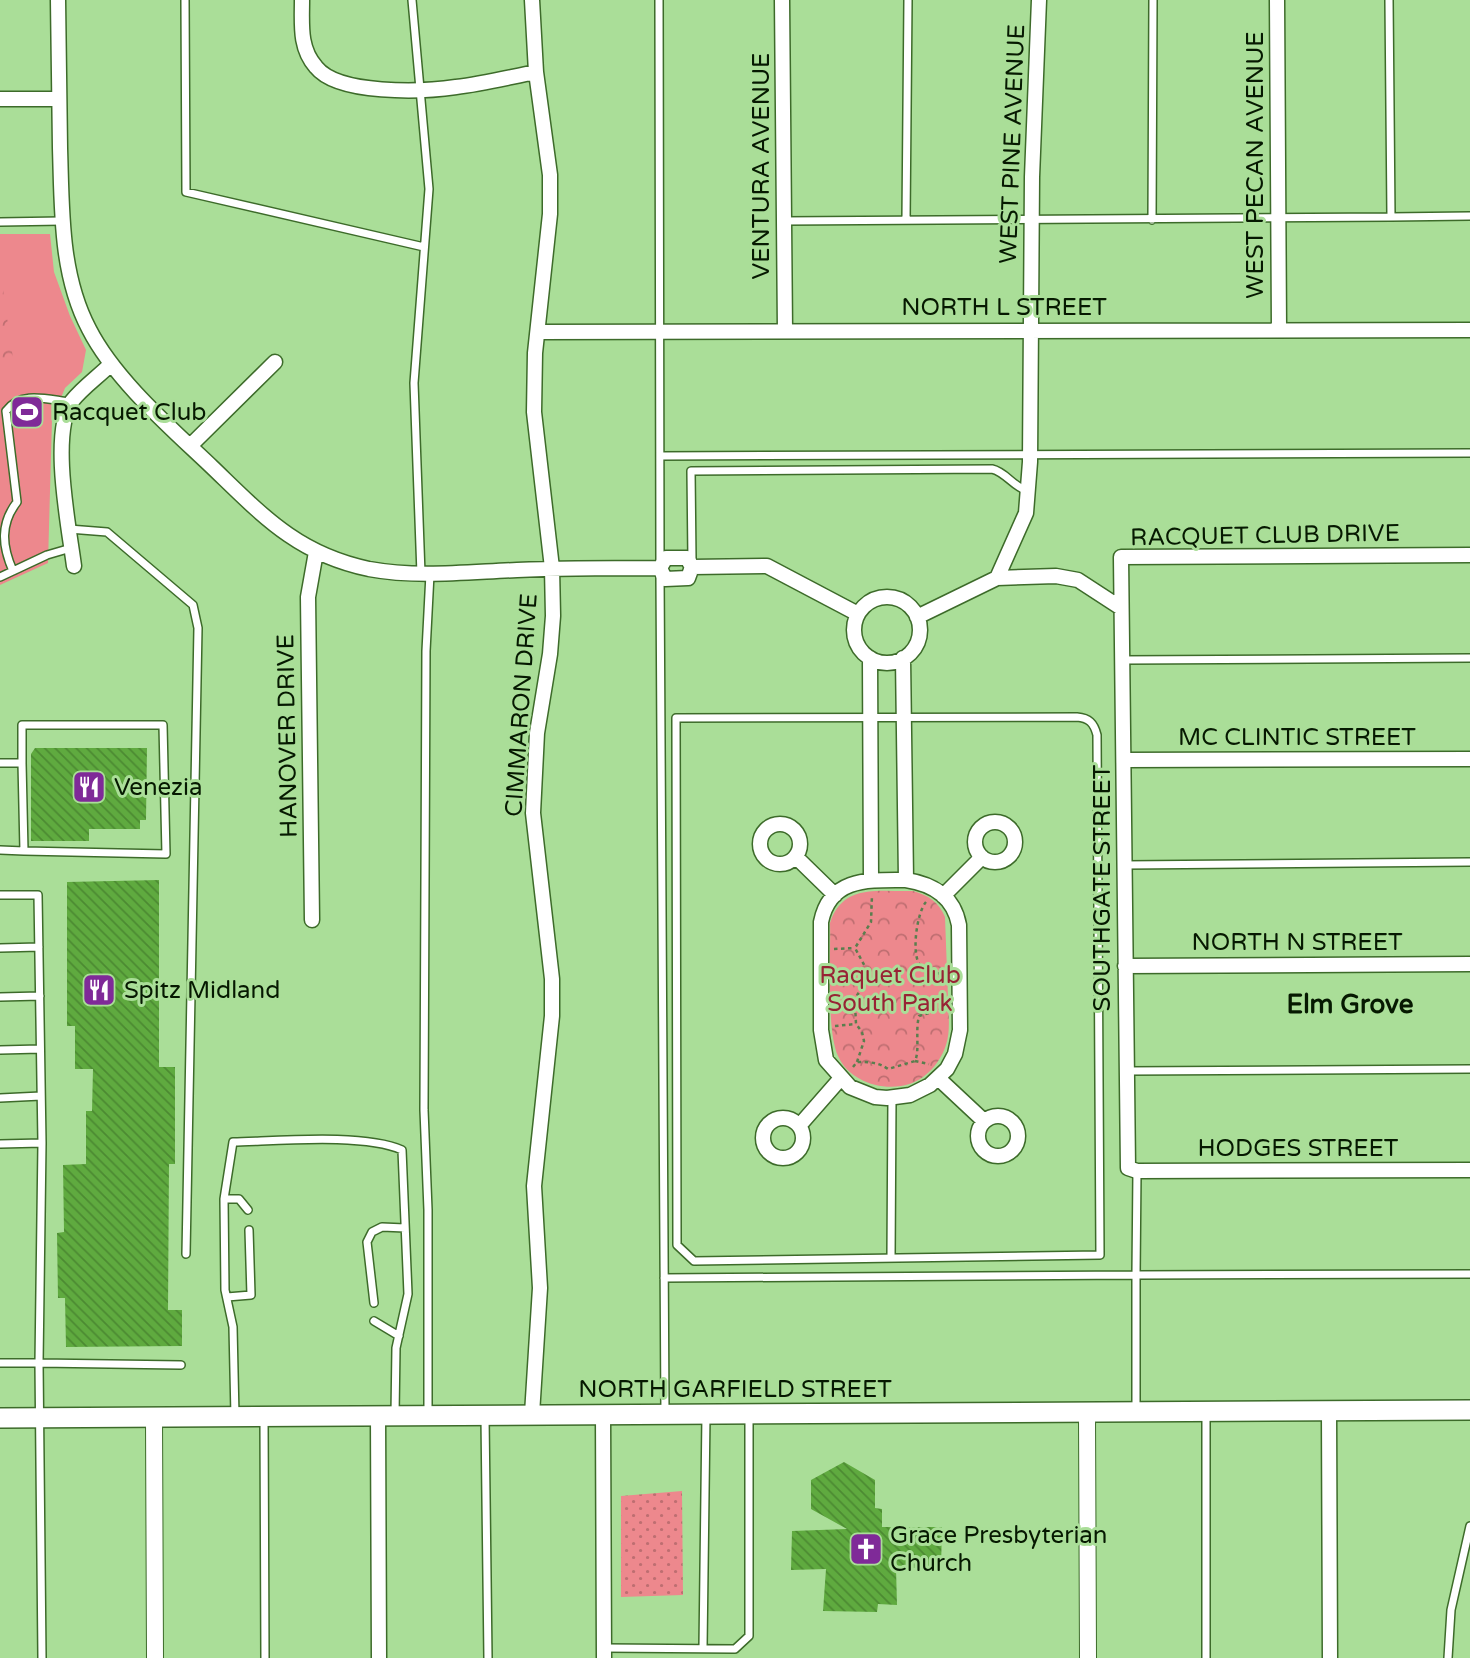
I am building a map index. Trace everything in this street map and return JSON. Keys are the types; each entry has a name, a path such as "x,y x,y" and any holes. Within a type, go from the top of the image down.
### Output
{"main road":[{"name":"NORTH GARFIELD STREET","path":"0,1418 1470,1410"}],"street":[{"path":"58,0 62,221 68,262 80,310 111,364 265,519 316,552 368,568 425,574 552,568 660,568 666,558 687,558 692,567 767,566 858,614"},
{"path":"302,0 303,45 316,68 326,78 355,86 421,89 459,87 536,72"},
{"name":"CIMMARON DRIVE","path":"532,0 536,72 550,175 550,214 533,378 534,412 552,568 554,616 537,733 533,813 552,979 552,1016 534,1186 540,1288 532,1415"},
{"name":"VENTURA AVENUE","path":"782,0 785,331"},
{"name":"WEST PINE AVENUE","path":"997,578 1023,522 1028,491 1031,220 1039,0"},
{"name":"WEST PECAN AVENUE","path":"1277,0 1279,329"},
{"path":"0,99 59,99"},
{"name":"NORTH L STREET","path":"538,332 1470,330"},
{"path":"191,446 275,362"},
{"path":"74,566 64,489 61,438 72,402 111,364"},
{"name":"HANOVER DRIVE","path":"313,920 308,597 316,552"},
{"name":"RACQUET CLUB DRIVE","path":"1121,608 1121,557 1470,555"},
{"path":"917,617 997,578 1056,576 1078,580 1121,608"},
{"path":"892,597 908,604 917,617 919,636 912,651 889,663 870,658 862,652 854,634 858,614 872,600 892,597"},
{"name":"SOUTHGATE STREET","path":"1121,608 1127,1071 1133,1170"},
{"path":"870,658 872,880"},
{"path":"903,658 906,880"},
{"name":"MC CLINTIC STREET","path":"1124,760 1470,759"},
{"path":"796,857 835,895"},
{"path":"943,896 982,857"},
{"path":"872,880 906,880 922,882 935,888 953,905 959,925 960,1030 955,1054 947,1069 935,1073 920,1091 892,1098 875,1097 850,1087 846,1074 826,1060 821,1030 821,922 824,910 835,895 853,884 872,880"},
{"name":"NORTH N STREET","path":"1125,967 1470,964"},
{"path":"935,1073 984,1121"},
{"path":"799,1126 846,1074"},
{"name":"HODGES STREET","path":"1133,1170 1470,1170"},
{"path":"1329,1411 1330,1658"},
{"path":"603,1413 604,1653"},
{"path":"1087,1413 1088,1658"},
{"path":"379,1658 387,1415"},
{"path":"154,1417 155,1658"}],"lane":[{"path":"186,0 186,192 424,247"},
{"path":"412,0 429,189 414,383 425,574 424,1068 428,1210 428,1415"},
{"path":"659,0 665,1413"},
{"path":"906,220 908,0"},
{"path":"1152,220 1153,0"},
{"path":"1389,0 1391,217"},
{"path":"784,221 1470,216"},
{"path":"0,222 62,221"},
{"path":"13,571 0,543 1,524 10,508 17,502 6,411 12,402 26,398 72,402"},
{"path":"660,456 1470,453"},
{"path":"692,567 691,471 992,469 1028,491"},
{"path":"69,529 107,532 193,605 198,628 186,1254"},
{"path":"0,577 47,555 72,548"},
{"path":"1122,660 1470,659"},
{"path":"1077,717 1090,721 1095,727 1101,1255 694,1261 677,1245 676,718 870,718 1077,717"},
{"path":"0,850 24,851 166,854 163,725 22,725 24,851"},
{"path":"0,763 22,763"},
{"path":"1125,865 1470,862"},
{"path":"0,895 38,895 42,1143 42,1658"},
{"path":"0,948 39,947"},
{"path":"0,998 40,996"},
{"path":"0,1050 40,1049"},
{"path":"1127,1071 1470,1069"},
{"path":"0,1098 41,1096"},
{"path":"891,1258 892,1098"},
{"path":"235,1416 233,1327 227,1297 224,1199 233,1142 338,1140 389,1144 402,1150 408,1294 396,1348 387,1415"},
{"path":"0,1144 42,1143"},
{"path":"1133,1170 1136,1412"},
{"path":"224,1199 239,1199 248,1210"},
{"path":"373,1303 368,1242 372,1232 382,1227 405,1228"},
{"path":"227,1297 251,1296 249,1230"},
{"path":"664,1278 1470,1274"},
{"path":"374,1321 399,1336"},
{"path":"0,1363 181,1365"},
{"path":"1206,1412 1206,1658"},
{"path":"604,1653 736,1649 749,1636 749,1413"},
{"path":"703,1648 706,1414"},
{"path":"485,1415 488,1658"},
{"path":"264,1416 265,1658"},
{"path":"1448,1658 1451,1610 1470,1526"}],"path":[{"path":"855,948 868,930 873,915 872,895 864,896"},
{"path":"921,895 928,900 921,907 918,916 915,946 918,963 946,975 946,985"},
{"path":"834,940 834,960"},
{"path":"834,948 855,948"},
{"path":"846,1074 857,1062 864,1041 856,1024 856,997 865,984 868,972 855,948"},
{"path":"915,1061 918,1055 915,1040 919,1016 946,1008"},
{"path":"835,1015 835,1035"},
{"path":"835,1026 856,1024"},
{"path":"857,1062 881,1064 888,1069 915,1061 932,1065 935,1073"}],"green space":[{"name":"Racquet Club","path":"0,234 50,234 54,272 86,350 82,372 65,388 52,420 48,563 0,585"},
{"path":"0,269 16,379 0,382"},
{"name":"Raquet Club South Park","path":"875,891 913,891 932,900 940,907 945,917 948,1039 939,1060 923,1077 901,1086 882,1086 864,1081 849,1071 838,1056 834,1044 830,1011 830,923 836,910 853,896"},
{"path":"682,1491 683,1595 621,1597 621,1496"}],"building":[{"name":"Venezia","path":"35,748 147,748 146,820 140,820 140,829 89,829 89,841 31,841 31,754"},
{"path":"159,880 159,1067 175,1067 175,1164 169,1164 168,1310 182,1310 182,1346 66,1347 65,1298 58,1298 57,1233 64,1232 63,1165 86,1164 86,1111 92,1111 93,1069 75,1069 75,1026 67,1026 67,882"},
{"name":"Grace Presbyterian Church","path":"844,1462 875,1480 875,1508 882,1509 882,1527 942,1527 941,1568 896,1568 897,1605 878,1604 877,1612 823,1611 826,1569 791,1570 792,1531 847,1529 811,1509 811,1480"}],"place":[{"name":"Racquet Club","path":"27,412"},
{"name":"Venezia","path":"89,787"},
{"name":"Spitz Midland","path":"99,990"},
{"name":"Grace Presbyterian Church","path":"866,1549"}],"district":[{"name":"Elm Grove","path":"1350,1004"}]}
